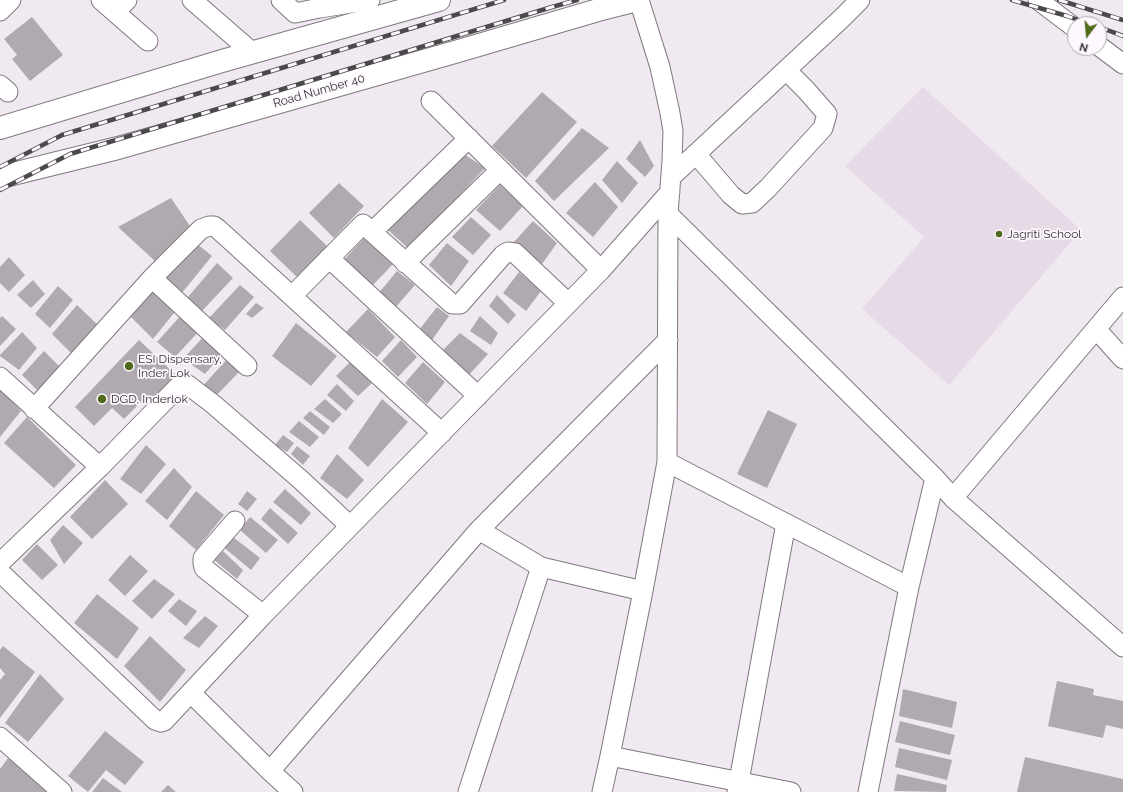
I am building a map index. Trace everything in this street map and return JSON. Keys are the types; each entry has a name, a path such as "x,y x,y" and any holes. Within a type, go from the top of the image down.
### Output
{"main road":[{"path":"0,128 253,52 439,0"},
{"name":"Road Number 40","path":"0,177 118,148 605,8 638,0"}],"street":[{"path":"0,11 11,0"},
{"path":"101,0 121,6 148,41"},
{"path":"192,0 253,52"},
{"path":"281,0 295,14 320,8 370,0"},
{"path":"602,792 643,591 667,462 668,214 671,185 673,131 660,67 638,0"},
{"path":"0,572 155,720 164,722 263,615 601,270 696,154 860,0"},
{"path":"1038,0 1067,22"},
{"path":"1107,52 1123,64"},
{"path":"696,154 731,196 742,204 752,203 768,188 823,128 827,114 786,70"},
{"path":"431,101 601,270"},
{"path":"372,232 469,138"},
{"path":"405,263 500,170"},
{"path":"668,214 935,478 953,498 1123,647"},
{"path":"292,296 363,224 452,304 460,304 503,255 508,252 515,253 568,303"},
{"path":"34,409 152,278 202,229 209,226 214,226 442,433"},
{"path":"329,258 478,396"},
{"path":"152,278 247,366"},
{"path":"953,498 1123,297"},
{"path":"1096,330 1123,359"},
{"path":"270,771 479,530 668,340"},
{"path":"0,378 100,467"},
{"path":"0,563 100,467 180,385 184,384 188,384 301,480 350,526"},
{"path":"667,462 909,587"},
{"path":"868,792 909,587 935,478"},
{"path":"235,521 204,558 204,568 263,615"},
{"path":"738,787 786,524"},
{"path":"479,530 541,567 643,591"},
{"path":"468,792 541,567"},
{"path":"192,692 270,771 293,792"},
{"path":"2,744 62,792"},
{"path":"610,756 738,787 791,792"}],"shaded area":[{"name":"Jagriti School","path":"923,87 1081,230 949,385 862,309 924,237 845,166"}],"building":[{"path":"32,17 63,55 30,81 12,59 17,55 4,39"},
{"path":"542,92 577,122 526,178 492,146"},
{"path":"582,128 609,148 554,201 535,181"},
{"path":"640,140 654,166 645,177 626,159"},
{"path":"464,154 485,168 409,249 388,230"},
{"path":"617,161 638,183 622,203 602,180"},
{"path":"595,182 618,207 593,237 566,213"},
{"path":"339,183 364,206 334,238 309,213"},
{"path":"500,185 523,206 500,231 476,210"},
{"path":"171,198 190,226 156,262 118,227"},
{"path":"471,217 491,235 473,255 452,237"},
{"path":"300,220 328,247 298,278 270,251"},
{"path":"533,221 557,243 542,264 513,243"},
{"path":"364,238 393,264 371,287 342,262"},
{"path":"196,243 212,256 181,294 163,279"},
{"path":"447,243 469,261 451,286 429,265"},
{"path":"9,257 25,275 9,292 0,283 0,267"},
{"path":"217,263 233,278 201,312 187,298"},
{"path":"397,271 415,285 395,308 378,294"},
{"path":"519,272 541,291 526,311 503,293"},
{"path":"33,280 45,294 31,308 17,295"},
{"path":"240,285 254,297 225,330 209,318"},
{"path":"58,286 73,300 50,328 35,314"},
{"path":"154,287 178,308 153,339 129,315"},
{"path":"497,295 516,315 508,324 489,306"},
{"path":"256,303 264,308 252,318 246,314"},
{"path":"77,305 101,328 74,356 52,334"},
{"path":"437,307 449,316 432,340 419,330"},
{"path":"368,309 395,337 377,357 346,332"},
{"path":"183,313 202,328 175,357 157,342"},
{"path":"2,316 16,329 0,346 0,318"},
{"path":"480,316 498,333 491,345 470,331"},
{"path":"296,323 337,356 311,386 272,356"},
{"path":"22,332 37,348 19,370 0,355"},
{"path":"460,333 488,354 468,376 441,352"},
{"path":"205,335 224,352 205,374 183,359"},
{"path":"139,340 176,375 152,401 147,396 124,419 112,408 94,426 75,407"},
{"path":"401,340 417,357 398,377 382,361"},
{"path":"44,351 61,368 39,392 22,375"},
{"path":"229,357 242,369 213,399 200,389"},
{"path":"350,362 372,383 358,396 336,376"},
{"path":"423,362 445,382 427,404 405,383"},
{"path":"337,384 354,401 346,411 327,395"},
{"path":"0,389 21,411 0,437"},
{"path":"325,399 342,414 333,423 314,409"},
{"path":"382,399 408,422 368,467 348,448"},
{"path":"768,410 797,424 767,488 737,474"},
{"path":"310,411 330,427 324,435 303,418"},
{"path":"27,417 76,465 54,488 4,443"},
{"path":"299,421 319,437 310,447 289,432"},
{"path":"283,435 294,443 287,452 275,445"},
{"path":"146,445 166,464 141,494 120,479"},
{"path":"297,446 310,456 303,465 291,454"},
{"path":"337,454 364,480 347,499 320,478"},
{"path":"174,468 192,487 167,520 145,501"},
{"path":"105,480 128,504 92,539 70,517"},
{"path":"285,489 311,513 301,525 273,502"},
{"path":"196,491 224,515 196,550 169,526"},
{"path":"247,491 257,499 247,511 238,504"},
{"path":"270,508 298,533 288,544 261,519"},
{"path":"250,517 278,540 266,553 240,530"},
{"path":"63,525 83,543 64,564 50,540"},
{"path":"229,534 260,558 251,570 221,545"},
{"path":"37,544 58,565 42,580 22,560"},
{"path":"223,551 243,570 237,579 214,560"},
{"path":"130,555 148,571 125,596 108,580"},
{"path":"154,579 175,594 152,619 132,601"},
{"path":"97,594 139,628 117,659 74,623"},
{"path":"179,599 197,611 186,626 168,611"},
{"path":"205,616 218,626 199,648 183,638"},
{"path":"150,636 186,670 160,702 124,666"},
{"path":"3,646 35,672 0,718 0,680 5,674 0,668 0,650"},
{"path":"40,674 64,699 28,742 5,723"},
{"path":"1057,681 1094,689 1093,695 1123,701 1123,729 1106,725 1103,738 1048,726"},
{"path":"903,689 957,702 952,728 899,716"},
{"path":"900,721 955,735 950,755 895,742"},
{"path":"105,731 144,762 125,785 106,770 88,792 68,776"},
{"path":"899,748 952,760 947,780 895,767"},
{"path":"1025,757 1123,779 1123,792 1017,792"},
{"path":"8,758 57,792 0,792 0,769"},
{"path":"897,774 947,785 946,792 894,791"},
{"path":"103,778 122,792 92,792"},
{"path":"168,785 176,792 161,792"}],"railway":[{"path":"0,167 62,135 504,0"},
{"path":"0,190 70,154 577,0"},
{"path":"1012,0 1067,16"},
{"path":"1059,0 1123,20"},
{"path":"1107,30 1123,36"}],"place":[{"name":"Jagriti School","path":"999,234"},
{"name":"ESI Dispensary, Inder Lok","path":"129,366"},
{"name":"DGD, Inderlok","path":"102,399"}]}
